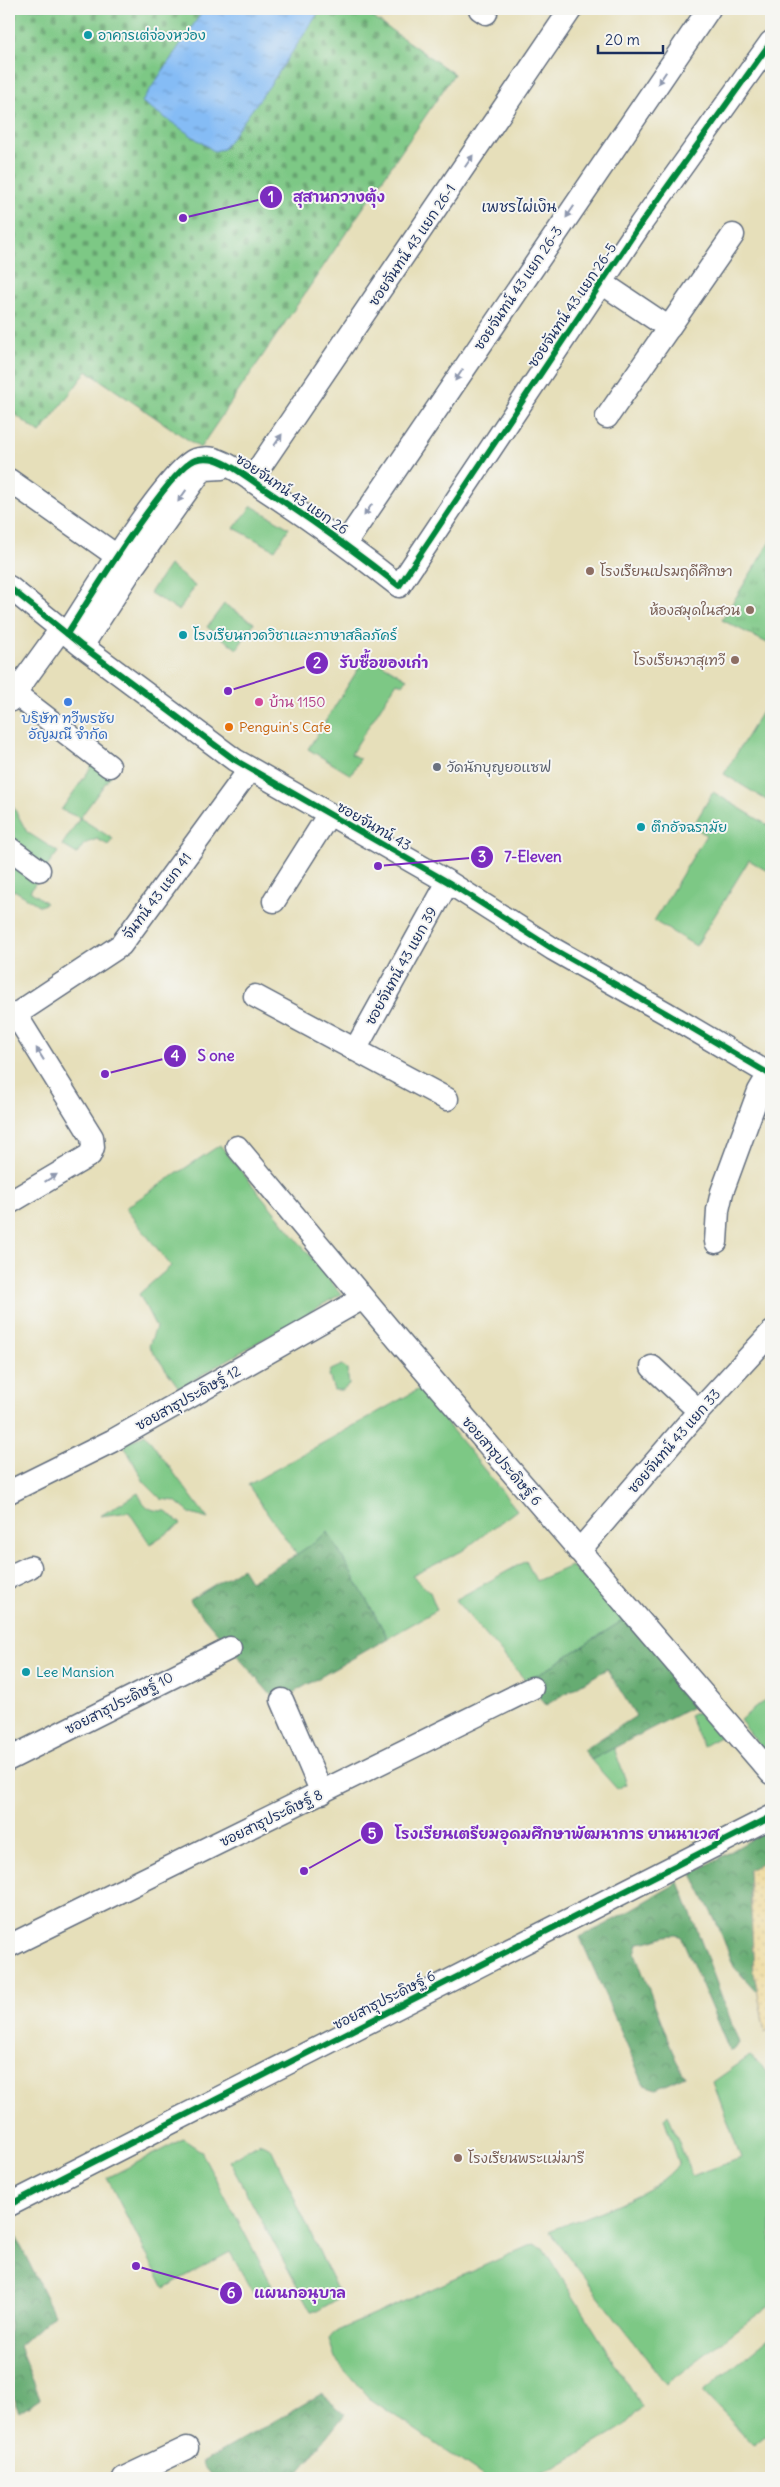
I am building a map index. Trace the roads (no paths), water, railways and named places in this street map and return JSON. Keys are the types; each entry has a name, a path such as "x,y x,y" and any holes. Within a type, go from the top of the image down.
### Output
{"street":[{"name":"ซอยจันทน์ 43 แยก 26-1","path":"243,475 571,9"},
{"name":"ซอยจันทน์ 43 แยก 26-3","path":"345,544 709,9"},
{"name":"ซอยจันทน์ 43 แยก 26-5","path":"399,586 640,225 771,42"},
{"path":"607,417 733,235"},
{"path":"602,283 669,328"},
{"name":"ซอยจันทน์ 43 แยก 26","path":"10,694 70,636 147,530 199,474 211,468 243,475 345,544 399,586"},
{"path":"9,480 125,562"},
{"name":"ซอยจันทน์ 43","path":"9,587 70,636 235,760 448,882 552,949 770,1074"},
{"path":"10,694 109,766"},
{"name":"จันทน์ 43 แยก 41","path":"12,1017 121,945 250,769"},
{"path":"274,900 329,814"},
{"path":"9,848 39,870"},
{"name":"ซอยจันทน์ 43 แยก 39","path":"355,1050 448,882"},
{"path":"255,996 447,1099"},
{"path":"9,1203 90,1155 93,1147 92,1138 12,1017"},
{"path":"716,1242 718,1210 722,1192 759,1092 770,1074"},
{"name":"ซอยสาธุประดิษฐ์ 6","path":"237,1147 363,1298 771,1773"},
{"name":"ซอยสาธุประดิษฐ์ 12","path":"9,1492 112,1441 363,1298"},
{"name":"ซอยจันทน์ 43 แยก 33","path":"579,1551 698,1411 771,1333"},
{"path":"652,1367 698,1411"},
{"path":"9,1577 30,1567"},
{"name":"ซอยสาธุประดิษฐ์ 10","path":"9,1759 230,1648"},
{"name":"ซอยสาธุประดิษฐ์ 8","path":"9,1946 532,1688"},
{"path":"282,1700 322,1793"},
{"name":"ซอยสาธุประดิษฐ์ 6","path":"9,2205 771,1817"},
{"path":"124,2478 187,2448"}],"water":[{"path":"204,9 321,9 270,85 223,149 214,151 142,102"}],"place":[{"name":"อาคารเต่จ่องหว่อง","path":"88,35"},
{"name":"สุสานกวางตุ้ง","path":"183,218"},
{"name":"โรงเรียนเปรมฤดีศึกษา","path":"590,571"},
{"name":"ห้องสมุดในสวน","path":"750,610"},
{"name":"โรงเรียนกวดวิชาและภาษาสลิลภัคร์","path":"183,635"},
{"name":"โรงเรียนวาสุเทวี","path":"735,660"},
{"name":"รับซื้อของเก่า","path":"228,691"},
{"name":"บริษัท ทวีพรชัย อัญมณี จำกัด","path":"68,702"},
{"name":"บ้าน 1150","path":"259,702"},
{"name":"Penguin's Cafe","path":"229,727"},
{"name":"วัดนักบุญยอแซฟ","path":"437,767"},
{"name":"ตึกอัจฉรามัย","path":"641,827"},
{"name":"7-Eleven","path":"378,866"},
{"name":"S one","path":"105,1074"},
{"name":"Lee Mansion","path":"26,1672"},
{"name":"โรงเรียนเตรียมอุดมศึกษาพัฒนาการ ยานนาเวศ","path":"304,1871"},
{"name":"โรงเรียนพระแม่มารี","path":"458,2158"},
{"name":"แผนกอนุบาล","path":"136,2266"}],"district":[{"name":"เพชรไผ่เงิน","path":"519,206"}]}
